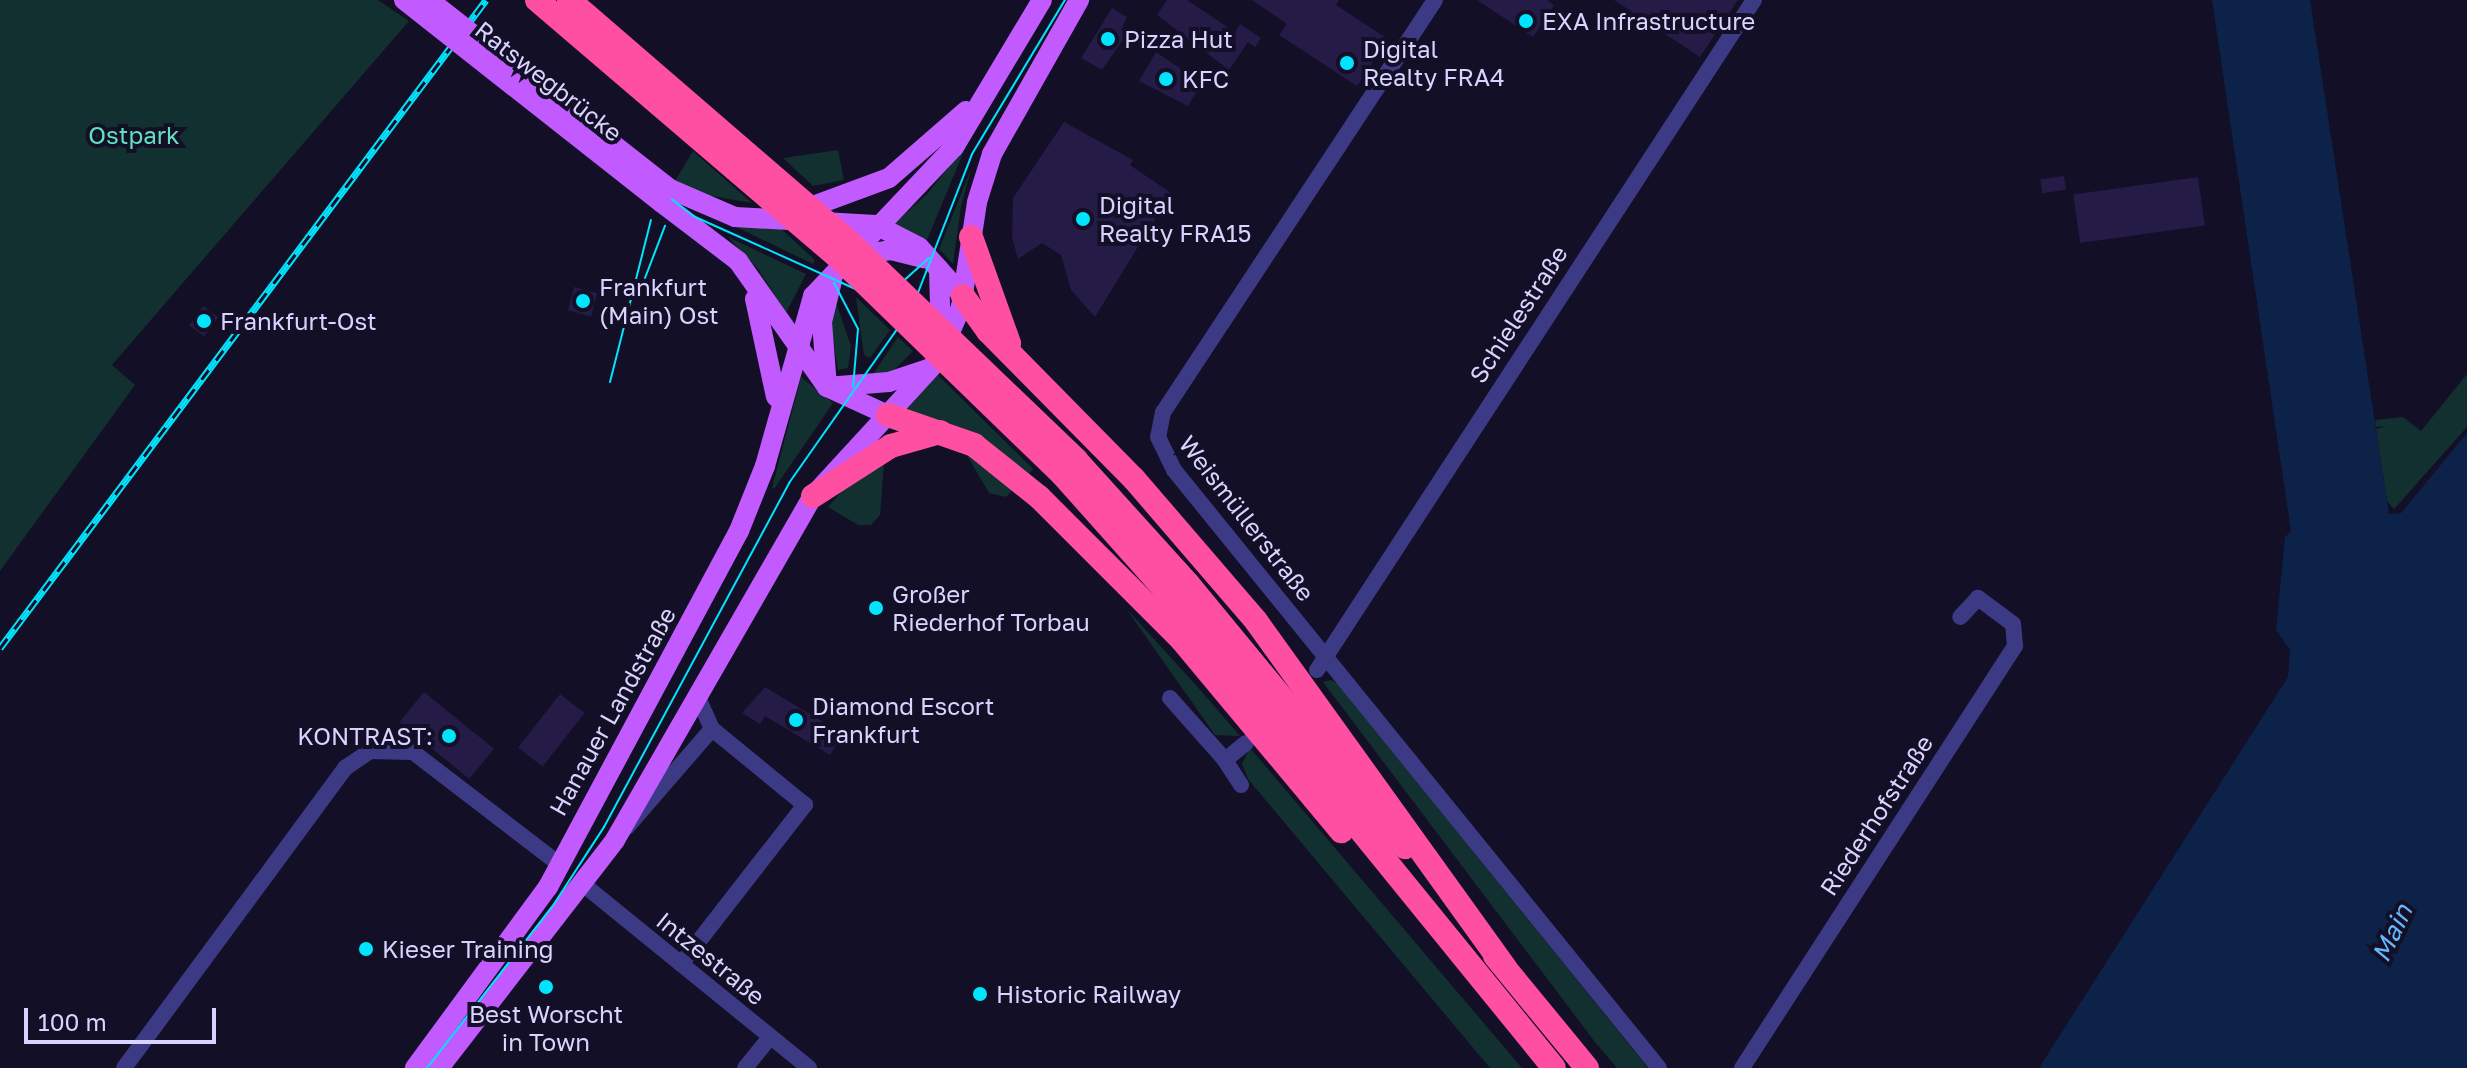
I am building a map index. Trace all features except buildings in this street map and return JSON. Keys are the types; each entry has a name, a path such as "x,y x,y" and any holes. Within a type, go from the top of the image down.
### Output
{"highway":[{"path":"537,0 839,258 1069,467 1414,899 1554,1068"},
{"path":"569,0 848,241 1198,595 1587,1068"},
{"path":"971,237 1008,341 1256,621 1505,968"},
{"path":"963,296 1001,346 1062,405"},
{"path":"888,415 943,431 1010,471 1124,578 1344,834 1414,899"},
{"path":"813,496 891,446 943,431"}],"main road":[{"name":"Ratswegbrücke","path":"404,0 666,196"},
{"name":"Ratswegbrücke","path":"429,0 666,196"},
{"path":"876,225 940,164 1042,0"},
{"path":"439,1068 584,885 615,840 813,496 936,363 963,296 971,237 992,154 1079,0"},
{"path":"754,219 804,210 889,178 987,90"},
{"path":"666,196 721,215 876,225 910,242 938,266 963,296"},
{"path":"666,196 744,267 794,348 827,387 888,415"},
{"name":"Hanauer Landstraße","path":"415,1068 560,865 739,531 777,417 794,348 813,296 841,260 876,225"},
{"path":"827,387 822,322 841,260 902,251 938,266"},
{"path":"936,363 943,317 938,266"},
{"path":"744,267 770,350 777,417"},
{"path":"827,387 901,380 936,363"},
{"path":"560,865 584,885"}],"street":[{"name":"Weismüllerstraße","path":"1321,664 1174,470 1158,437 1163,412 1435,0"},
{"name":"Schielestraße","path":"1321,664 1754,0"},
{"name":"Riederhofstraße","path":"1742,1068 2015,646 2013,624 1978,598 1960,617"},
{"path":"1321,664 1659,1068"},
{"path":"681,964 805,805 712,729 697,695"},
{"path":"1170,698 1225,760 1241,785"},
{"path":"615,840 660,795 712,729"},
{"path":"1225,760 1246,743"},
{"path":"124,1068 345,768 377,748 413,752 560,865"},
{"name":"Intzestraße","path":"584,885 809,1068"},
{"path":"745,1068 770,1037"}],"green space":[{"name":"Ostpark","path":"0,0 378,0 409,21 112,365 135,385 0,571"},
{"path":"966,146 927,240 894,224 927,194"},
{"path":"838,150 844,180 813,186 783,158"},
{"path":"693,151 752,203 695,193 675,181"},
{"path":"971,169 961,207 953,264 939,249"},
{"path":"732,225 778,226 815,260 813,264"},
{"path":"728,237 806,274 786,313 758,269"},
{"path":"856,297 890,330 870,358 864,355"},
{"path":"835,299 851,346 848,368 838,370 830,320"},
{"path":"898,337 913,351 894,370 871,377"},
{"path":"2467,374 2467,427 2394,509 2387,501 2376,429 2386,426 2376,427 2375,420 2403,417 2421,431"},
{"path":"938,375 1033,469 1027,476 975,434 904,411"},
{"path":"801,377 833,403 774,489 772,488"},
{"path":"964,450 1016,487 1006,497 989,493"},
{"path":"884,464 880,515 871,525 858,525 828,507 845,487"},
{"path":"1125,607 1202,692 1240,736 1215,735"},
{"path":"1331,680 1337,683 1648,1068 1617,1068 1595,1042 1323,682"},
{"path":"1250,748 1522,1068 1490,1068 1248,779 1242,764"}],"water":[{"name":"Main","path":"2212,0 2310,0 2389,514 2401,513 2467,433 2467,1068 2039,1068 2288,677 2290,650 2276,630 2285,537 2291,531"}],"tram line":[{"path":"412,0 693,216 860,291 900,284 929,258"},
{"path":"427,1068 554,904 604,827 789,483 912,308 972,154 1065,0"},
{"path":"610,382 651,220"},
{"path":"645,278 665,226"},
{"path":"834,283 858,329 853,387"}],"railway":[{"path":"0,648 486,0"}],"place":[{"name":"EXA Infrastructure","path":"1526,21"},
{"name":"Pizza Hut","path":"1108,39"},
{"name":"Digital Realty FRA4","path":"1347,63"},
{"name":"KFC","path":"1166,79"},
{"name":"Digital Realty FRA15","path":"1083,219"},
{"name":"Frankfurt (Main) Ost","path":"583,301"},
{"name":"Frankfurt-Ost","path":"204,321"},
{"name":"Großer Riederhof Torbau","path":"876,608"},
{"name":"Diamond Escort Frankfurt","path":"796,720"},
{"name":"KONTRAST:","path":"449,736"},
{"name":"Kieser Training","path":"366,949"},
{"name":"Best Worscht in Town","path":"546,987"},
{"name":"Historic Railway","path":"980,994"}]}
